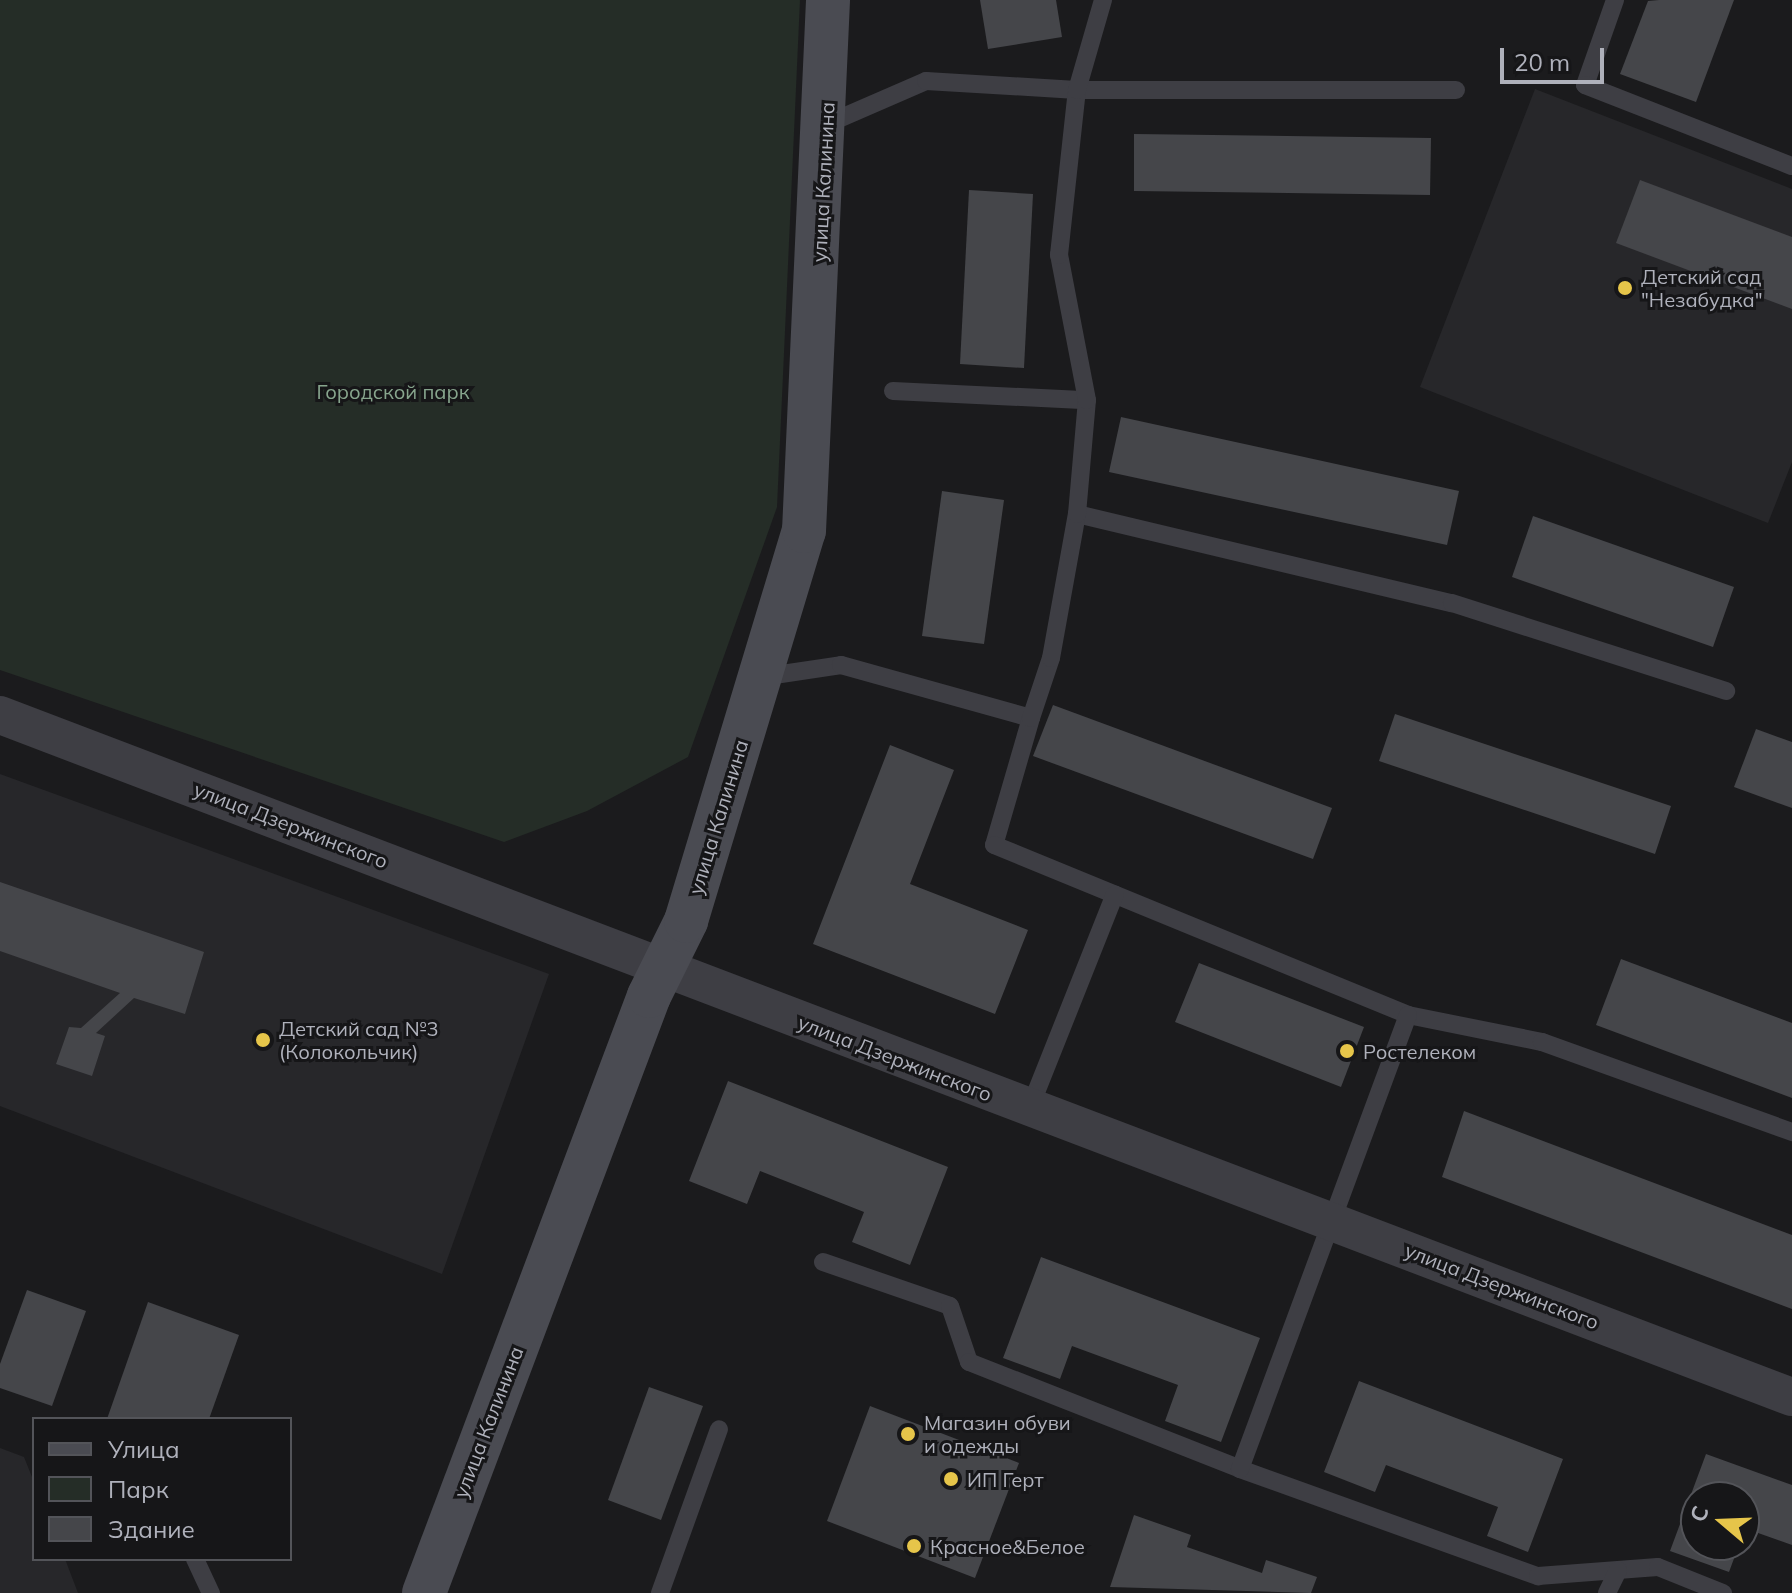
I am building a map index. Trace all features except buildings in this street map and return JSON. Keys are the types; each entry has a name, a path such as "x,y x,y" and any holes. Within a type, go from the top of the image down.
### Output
{"street":[{"name":"улица Калинина","path":"424,1593 662,966 686,921 804,531 827,124 828,0"},
{"name":"улица Дзержинского","path":"0,715 662,966 1029,1110 1329,1219 1792,1397"}],"lane":[{"path":"1103,0 1077,90 1059,255 1087,400 1077,514 1051,658 994,845 1408,1015 1542,1042 1792,1132"},
{"path":"1615,0 1585,85 1792,166"},
{"path":"827,124 926,81 1077,90 1456,90"},
{"path":"893,391 1087,400"},
{"path":"1077,514 1452,603 1726,691"},
{"path":"761,677 841,665 1031,718"},
{"path":"1029,1110 1115,894"},
{"path":"1240,1469 1329,1219 1408,1015"},
{"path":"823,1262 950,1306 969,1362 1240,1469 1538,1576 1658,1567 1723,1593"},
{"path":"660,1593 719,1429"},
{"path":"196,1561 211,1593"},
{"path":"1607,1593 1618,1570"}],"shaded area":[{"name":"Детский сад \"Незабудка\"","path":"1535,89 1792,189 1792,462 1768,523 1420,387"},
{"name":"Детский сад №3 (Колокольчик)","path":"0,774 549,974 442,1274 0,1106"},
{"path":"0,1448 24,1457 32,1477 32,1561 66,1561 78,1593 0,1593"}],"green space":[{"name":"Городской парк","path":"0,0 800,0 777,507 688,757 587,811 504,842 0,670"}],"place":[{"name":"Детский сад \"Незабудка\"","path":"1625,288"},
{"name":"Детский сад №3 (Колокольчик)","path":"263,1040"},
{"name":"Ростелеком","path":"1347,1051"},
{"name":"Магазин обуви и одежды","path":"908,1434"},
{"name":"ИП Герт","path":"951,1479"},
{"name":"Красное&Белое","path":"914,1546"}]}
